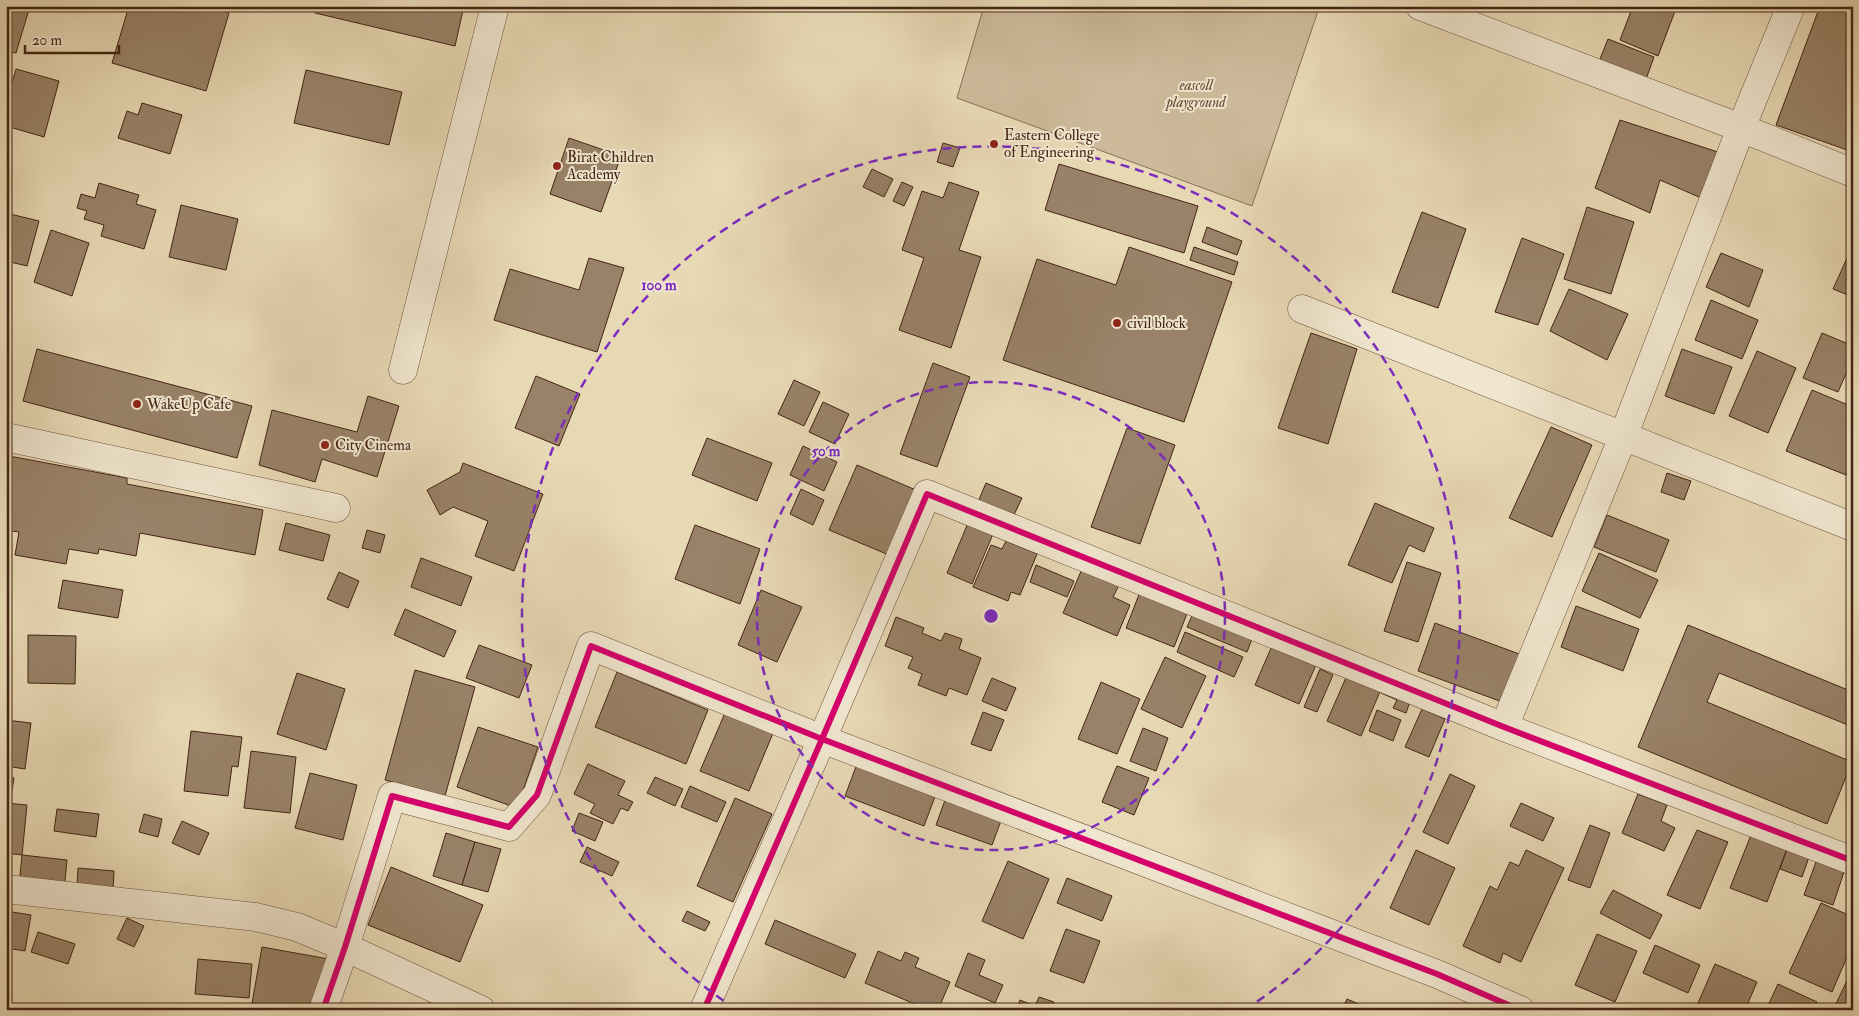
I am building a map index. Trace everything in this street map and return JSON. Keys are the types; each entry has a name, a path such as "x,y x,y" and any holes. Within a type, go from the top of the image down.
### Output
{"street":[{"path":"403,370 495,6"},
{"path":"1420,6 1741,128 1853,173"},
{"path":"1504,727 1623,436 1741,128 1791,6"},
{"path":"1302,309 1853,527"},
{"path":"6,437 336,508"},
{"path":"704,1010 926,494 1504,727 1853,861"},
{"path":"323,1010 392,796 509,828 537,795 591,646 822,739 1437,974 1520,1010"},
{"path":"6,889 256,917 297,927 345,946 481,1010"}],"green space":[{"name":"eascoll playground","path":"984,6 1314,6 1319,8 1252,206 957,98"}],"building":[{"path":"6,6 30,6 16,53 6,51"},
{"path":"129,6 208,6 229,13 206,91 112,63"},
{"path":"317,6 464,6 455,46 315,13"},
{"path":"1633,6 1677,6 1658,56 1620,40"},
{"path":"1820,6 1853,6 1853,152 1776,125"},
{"path":"1608,39 1654,57 1645,82 1598,64"},
{"path":"16,69 59,81 44,137 6,126 6,104"},
{"path":"306,70 402,92 389,145 294,123"},
{"path":"142,103 182,115 170,154 118,138 127,111 138,115"},
{"path":"1620,120 1727,155 1708,201 1660,180 1650,213 1595,188"},
{"path":"569,138 621,156 601,212 550,194"},
{"path":"943,143 960,148 953,167 937,162"},
{"path":"1059,164 1198,206 1184,253 1045,210"},
{"path":"872,169 893,179 884,197 863,187"},
{"path":"902,182 913,187 904,206 893,201"},
{"path":"949,182 979,192 959,250 981,257 951,348 899,330 924,258 902,250 922,191 943,198"},
{"path":"99,183 139,195 136,204 156,210 144,249 101,236 104,225 84,219 87,211 77,208 81,194 95,198"},
{"path":"181,205 238,219 226,270 169,257"},
{"path":"1587,207 1634,222 1611,294 1564,279"},
{"path":"1422,212 1466,229 1438,308 1392,292"},
{"path":"6,213 39,221 27,266 6,261"},
{"path":"1207,227 1242,241 1237,255 1202,242"},
{"path":"51,230 89,243 72,296 34,282"},
{"path":"1522,238 1564,254 1538,325 1495,312"},
{"path":"1853,245 1853,297 1833,289"},
{"name":"civil block","path":"1129,247 1232,282 1184,422 1003,360 1037,259 1116,285"},
{"path":"1194,247 1238,262 1234,275 1190,260"},
{"path":"1721,253 1763,270 1749,307 1706,287"},
{"path":"589,258 624,268 597,352 494,320 510,269 579,290"},
{"path":"1569,289 1628,314 1607,360 1550,331"},
{"path":"1711,300 1758,320 1742,359 1695,340"},
{"path":"1311,333 1357,349 1328,444 1278,428"},
{"path":"1822,333 1853,346 1853,358 1838,392 1803,378"},
{"name":"WakeUp Cafe","path":"37,349 252,406 237,458 23,401"},
{"path":"1682,349 1732,367 1714,414 1665,396"},
{"path":"1757,351 1796,368 1768,433 1729,416"},
{"path":"933,363 970,377 937,467 900,454"},
{"path":"536,376 580,394 559,446 515,428"},
{"path":"794,380 820,392 804,426 778,414"},
{"path":"1812,390 1853,407 1853,459 1846,475 1786,451"},
{"name":"City Cinema","path":"368,396 399,406 377,477 322,459 315,482 259,465 272,410 357,432"},
{"path":"823,402 849,414 835,444 809,432"},
{"path":"1551,427 1592,445 1552,537 1509,518"},
{"path":"1127,428 1175,445 1140,544 1091,527"},
{"path":"707,438 772,463 757,501 692,475"},
{"path":"803,446 837,462 824,491 790,475"},
{"path":"9,456 127,478 127,484 263,510 255,555 140,533 136,556 99,549 98,554 69,549 66,564 15,555 19,532 11,531 6,554 6,472"},
{"path":"463,463 543,494 514,571 475,556 488,521 453,507 440,515 427,490 460,472"},
{"path":"857,465 916,490 889,555 829,530"},
{"path":"1667,473 1691,481 1684,500 1661,492"},
{"path":"986,483 1022,498 1013,517 978,502"},
{"path":"801,489 824,500 813,525 790,514"},
{"path":"1375,503 1434,528 1424,552 1409,545 1392,583 1348,565"},
{"path":"1607,515 1669,540 1656,572 1594,547"},
{"path":"286,523 330,535 323,561 279,550"},
{"path":"968,523 993,534 972,584 947,573"},
{"path":"695,525 760,549 740,604 675,579"},
{"path":"367,530 385,535 380,553 362,548"},
{"path":"1006,541 1037,554 1020,595 1011,592 1008,601 973,587 991,545 1002,549"},
{"path":"1599,553 1658,580 1640,618 1582,591"},
{"path":"421,558 472,577 461,606 411,587"},
{"path":"1407,562 1441,573 1418,642 1384,631"},
{"path":"1036,565 1074,581 1067,597 1030,582"},
{"path":"1082,569 1119,585 1113,597 1130,605 1117,636 1063,613"},
{"path":"339,572 359,581 348,608 327,599"},
{"path":"63,580 123,590 118,618 58,608"},
{"path":"761,590 802,607 777,662 738,645"},
{"path":"1140,592 1188,611 1174,647 1126,628"},
{"path":"1576,606 1639,629 1623,671 1561,647"},
{"path":"405,609 456,631 444,657 394,635"},
{"path":"1195,609 1254,634 1247,652 1187,627"},
{"path":"896,617 924,628 922,633 941,641 945,633 962,639 959,649 981,658 967,695 949,688 946,696 918,685 922,674 908,668 913,657 885,646"},
{"path":"1435,623 1522,655 1505,703 1418,671"},
{"path":"1688,625 1853,692 1853,727 1719,673 1707,702 1852,762 1827,824 1638,747"},
{"path":"1185,632 1243,657 1234,677 1177,652"},
{"path":"28,635 76,636 75,684 28,683"},
{"path":"1275,639 1319,658 1299,704 1255,685"},
{"path":"479,645 532,665 519,698 466,678"},
{"path":"1165,657 1206,676 1182,728 1141,709"},
{"path":"1320,669 1333,675 1317,712 1304,707"},
{"path":"415,670 475,687 445,796 385,780"},
{"path":"617,672 708,710 686,764 595,727"},
{"path":"297,673 345,689 326,750 277,734"},
{"path":"1348,673 1382,687 1361,736 1327,721"},
{"path":"992,678 1016,688 1006,711 982,701"},
{"path":"1101,682 1140,699 1117,754 1078,739"},
{"path":"1383,687 1411,699 1406,713 1393,708 1397,700 1381,693"},
{"path":"728,706 776,726 749,791 700,771"},
{"path":"1422,709 1445,719 1429,757 1405,747"},
{"path":"1377,710 1401,720 1393,741 1369,731"},
{"path":"983,712 1004,720 991,751 971,744"},
{"path":"6,720 31,723 25,769 6,766"},
{"path":"478,727 538,747 517,808 457,787"},
{"path":"1143,728 1168,738 1156,771 1130,761"},
{"path":"191,731 242,737 238,767 232,766 228,796 184,791"},
{"path":"251,751 296,757 290,813 244,808"},
{"path":"588,764 625,781 618,795 633,802 628,811 621,808 613,824 590,813 595,804 574,794"},
{"path":"857,764 936,794 924,826 845,796"},
{"path":"1117,766 1149,778 1134,815 1102,802"},
{"path":"310,773 357,785 343,840 295,828"},
{"path":"1450,774 1475,786 1448,844 1423,832"},
{"path":"6,777 14,778 11,798 6,797"},
{"path":"655,777 683,789 675,806 647,793"},
{"path":"690,786 726,802 717,822 681,807"},
{"path":"949,789 1005,810 992,845 936,825"},
{"path":"1638,794 1667,805 1661,821 1675,828 1664,851 1622,833"},
{"path":"735,798 772,814 733,902 697,886"},
{"path":"6,803 27,805 22,855 6,853"},
{"path":"1521,803 1554,818 1543,841 1510,826"},
{"path":"57,809 99,814 96,837 54,831"},
{"path":"579,813 603,822 595,841 572,831"},
{"path":"144,814 162,819 158,837 139,832"},
{"path":"182,821 209,833 199,855 172,843"},
{"path":"1590,825 1610,833 1590,888 1568,880"},
{"path":"1697,830 1728,842 1700,909 1667,895"},
{"path":"446,833 475,842 462,885 433,876"},
{"path":"1751,835 1787,849 1767,902 1730,888"},
{"path":"475,842 501,849 488,892 462,885"},
{"path":"587,847 619,862 612,876 580,862"},
{"path":"1787,849 1809,857 1802,877 1780,869"},
{"path":"1416,850 1455,868 1429,925 1390,908"},
{"path":"1526,850 1564,868 1521,962 1503,953 1500,963 1463,946 1490,886 1497,890 1510,862 1519,866"},
{"path":"22,855 67,860 64,891 19,886"},
{"path":"1817,859 1845,869 1833,905 1804,895"},
{"path":"1008,861 1049,879 1023,939 982,921"},
{"path":"391,867 483,905 460,962 368,925"},
{"path":"78,868 114,871 113,889 77,886"},
{"path":"1067,878 1112,896 1102,921 1057,903"},
{"path":"1613,890 1662,915 1650,939 1600,913"},
{"path":"1821,903 1853,917 1853,943 1832,992 1789,973"},
{"path":"6,911 31,915 25,951 6,948"},
{"path":"687,911 710,922 705,931 682,921"},
{"path":"127,918 144,926 134,947 117,939"},
{"path":"775,920 856,954 845,978 765,944"},
{"path":"1066,929 1100,941 1084,983 1050,971"},
{"path":"38,932 75,944 68,964 31,952"},
{"path":"1597,934 1637,951 1615,1002 1575,985"},
{"path":"1655,945 1700,965 1688,993 1643,973"},
{"path":"262,947 329,959 320,1010 251,1009"},
{"path":"878,951 901,961 905,952 919,958 915,967 950,982 938,1010 929,1010 865,983"},
{"path":"968,953 985,960 979,975 1003,985 995,1003 955,986"},
{"path":"198,959 252,964 249,998 195,994"},
{"path":"1715,964 1757,982 1745,1010 1695,1010"},
{"path":"1853,968 1853,1010 1833,1010"},
{"path":"1778,984 1817,1002 1814,1010 1766,1010"},
{"path":"1039,997 1054,1002 1051,1010 1016,1010 1020,1000 1035,1006"},
{"path":"1347,999 1370,1009 1342,1010"}],"cycle path":[{"path":"704,1010 927,494 1504,727 1853,861"},
{"path":"323,1010 345,947 392,796 509,827 537,795 591,646 822,739 1437,974 1520,1010"}],"place":[{"name":"Eastern College of Engineering","path":"994,144"},
{"name":"Birat Children Academy","path":"557,166"},
{"name":"civil block","path":"1117,323"},
{"name":"WakeUp Cafe","path":"137,404"},
{"name":"City Cinema","path":"325,445"}]}
